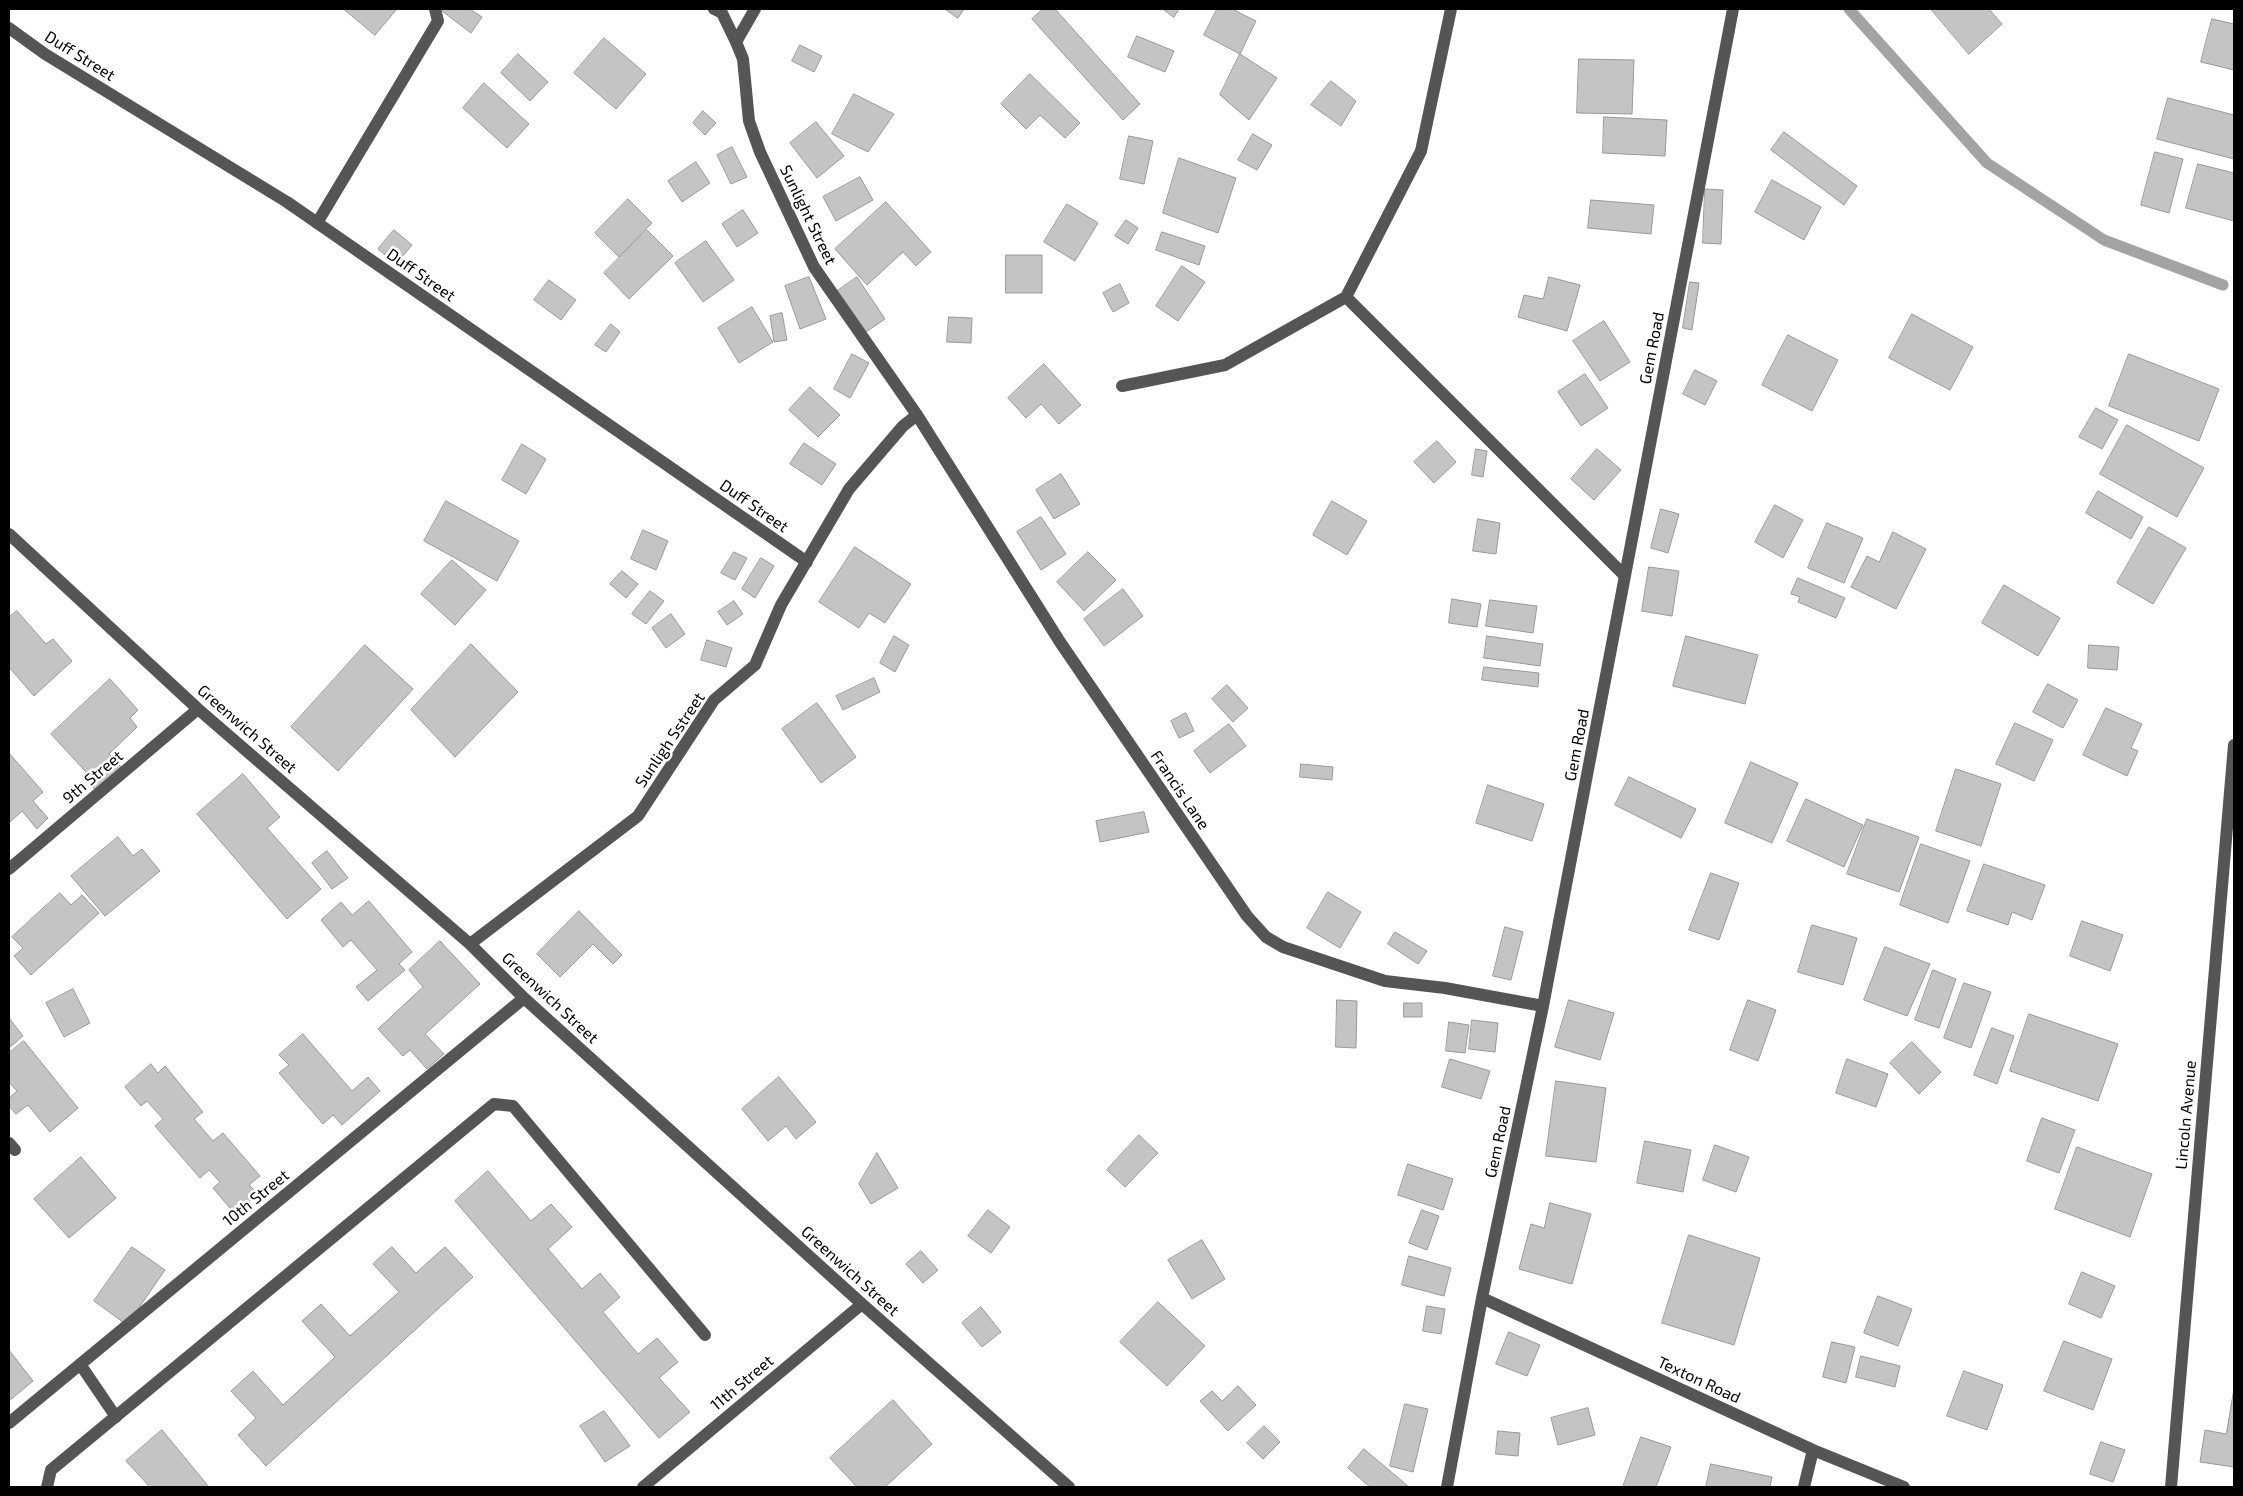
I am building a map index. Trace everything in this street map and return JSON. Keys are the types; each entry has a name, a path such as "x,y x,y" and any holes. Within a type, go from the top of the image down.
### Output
{"street":[{"path":"316,223 438,21 435,9"},
{"name":"Sunlight Street","path":"714,9 722,14 744,59 749,121 760,152 814,267 917,415"},
{"path":"736,42 756,9"},
{"path":"1122,386 1225,365 1346,297 1420,152 1451,9"},
{"name":"Gem Road","path":"1448,1487 1482,1298 1543,1006 1733,9"},
{"name":"Duff Street","path":"9,28 45,54 287,202 807,562"},
{"path":"1346,297 1626,576"},
{"name":"Sunligh Sstreet","path":"470,944 638,816 714,700 755,665 781,605 850,489 903,426 917,415"},
{"name":"Francis Lane","path":"917,415 1060,642 1247,916 1266,937 1283,947 1386,982 1445,988 1543,1006"},
{"name":"Greenwich Street","path":"9,534 198,709 470,944 524,998 862,1304 1069,1487"},
{"name":"9th Street","path":"9,869 198,709"},
{"name":"Lincoln Avenue","path":"2170,1487 2234,745"},
{"name":"10th Street","path":"9,1423 524,998"},
{"path":"47,1487 50,1470 494,1104 513,1106 705,1335"},
{"name":"Texton Road","path":"1482,1298 1813,1450 1904,1487"},
{"name":"11th Street","path":"643,1487 862,1304"},
{"path":"80,1364 116,1417"},
{"path":"1804,1487 1813,1450"}],"building":[{"path":"344,9 397,9 375,35"},
{"path":"444,9 470,9 482,17 471,33 442,11"},
{"path":"945,9 964,9 958,18"},
{"path":"1043,9 1055,9 1140,104 1123,120 1032,19"},
{"path":"1163,9 1179,9 1174,17"},
{"path":"1217,9 1232,9 1256,21 1240,54 1204,35"},
{"path":"1931,9 1989,9 2002,24 1969,54"},
{"path":"2212,19 2234,24 2234,70 2201,62"},
{"path":"1137,36 1174,51 1165,72 1128,57"},
{"path":"604,38 646,74 616,109 574,73"},
{"path":"800,45 822,56 814,72 792,61"},
{"path":"518,54 548,82 530,101 501,73"},
{"path":"1240,54 1277,78 1249,120 1220,95"},
{"path":"1579,59 1634,60 1632,114 1577,113"},
{"path":"1030,74 1080,123 1065,138 1040,115 1026,129 1001,104"},
{"path":"1331,81 1356,101 1341,126 1311,105"},
{"path":"484,83 529,124 507,148 463,108"},
{"path":"854,94 894,114 868,152 832,134"},
{"path":"2168,98 2234,115 2234,159 2157,139"},
{"path":"703,111 716,123 705,135 693,123"},
{"path":"1604,117 1667,120 1665,156 1603,153"},
{"path":"816,122 844,156 817,178 790,143"},
{"path":"1784,132 1857,186 1844,205 1771,150"},
{"path":"1253,134 1272,145 1257,170 1238,160"},
{"path":"1129,136 1153,141 1144,184 1120,179"},
{"path":"732,147 747,177 731,184 717,155"},
{"path":"2155,152 2183,159 2169,213 2141,205"},
{"path":"1179,158 1236,178 1218,233 1163,213"},
{"path":"696,162 710,183 682,202 668,181"},
{"path":"2198,164 2234,173 2234,221 2186,208"},
{"path":"860,177 873,200 836,221 823,197"},
{"path":"1772,180 1821,207 1804,240 1755,212"},
{"path":"1705,189 1723,190 1721,244 1703,243"},
{"path":"628,199 652,223 619,257 595,233"},
{"path":"1591,200 1654,205 1651,234 1588,228"},
{"path":"886,202 931,252 916,266 903,252 867,285 835,249"},
{"path":"1067,204 1098,223 1075,261 1044,242"},
{"path":"743,210 758,233 737,247 722,224"},
{"path":"1126,220 1138,228 1128,244 1115,236"},
{"path":"394,230 412,245 396,264 378,249"},
{"path":"647,230 673,256 629,299 604,273"},
{"path":"1162,232 1205,246 1199,265 1156,250"},
{"path":"706,241 734,280 703,302 675,263"},
{"path":"1006,255 1042,255 1042,293 1006,293"},
{"path":"1182,266 1205,282 1178,321 1156,306"},
{"path":"809,277 826,319 800,329 785,286"},
{"path":"857,277 885,319 863,334 836,292"},
{"path":"1549,277 1580,285 1567,331 1518,317 1524,295 1543,299"},
{"path":"549,280 576,300 561,320 534,300"},
{"path":"1690,282 1699,283 1692,330 1683,328"},
{"path":"1120,284 1129,303 1113,312 1103,293"},
{"path":"752,307 773,342 739,363 718,328"},
{"path":"782,313 787,340 774,342 770,316"},
{"path":"1912,314 1973,347 1950,390 1889,358"},
{"path":"949,317 972,318 971,343 947,342"},
{"path":"1604,321 1630,362 1600,381 1573,341"},
{"path":"611,324 620,332 606,352 595,345"},
{"path":"1788,335 1838,360 1812,411 1762,385"},
{"path":"852,354 869,363 850,398 834,389"},
{"path":"2129,354 2219,389 2199,441 2109,406"},
{"path":"1044,364 1081,405 1059,424 1041,404 1026,418 1008,398"},
{"path":"1695,370 1717,381 1705,405 1683,394"},
{"path":"1585,374 1608,408 1581,426 1558,392"},
{"path":"810,387 840,415 818,437 789,410"},
{"path":"2096,408 2118,420 2102,449 2079,437"},
{"path":"2127,425 2204,468 2177,517 2100,474"},
{"path":"1437,441 1456,462 1434,483 1414,462"},
{"path":"804,443 836,464 822,485 790,464"},
{"path":"522,444 546,459 526,494 502,480"},
{"path":"1476,449 1487,451 1483,477 1472,475"},
{"path":"1597,449 1621,470 1594,500 1571,479"},
{"path":"1061,474 1080,504 1054,519 1036,490"},
{"path":"2098,491 2143,517 2131,539 2086,513"},
{"path":"446,501 519,541 497,581 424,541"},
{"path":"1332,501 1367,521 1347,555 1313,535"},
{"path":"1775,505 1803,520 1783,558 1755,542"},
{"path":"1661,509 1679,514 1668,553 1651,548"},
{"path":"1041,517 1066,554 1041,570 1017,532"},
{"path":"1478,519 1500,523 1496,554 1473,551"},
{"path":"1827,523 1863,538 1844,583 1808,568"},
{"path":"2149,527 2186,548 2153,604 2117,583"},
{"path":"643,530 668,541 656,570 631,559"},
{"path":"1893,532 1926,549 1896,609 1851,587 1867,556 1879,562"},
{"path":"855,547 911,584 885,623 869,613 859,628 819,602"},
{"path":"734,552 747,558 735,580 721,573"},
{"path":"1088,552 1116,580 1084,611 1057,582"},
{"path":"761,558 774,566 755,598 742,589"},
{"path":"452,560 486,590 455,625 421,594"},
{"path":"1649,567 1679,571 1672,616 1642,611"},
{"path":"622,571 638,584 626,598 610,584"},
{"path":"1798,578 1845,598 1836,618 1798,602 1800,597 1791,594"},
{"path":"2004,585 2060,618 2038,656 1982,623"},
{"path":"1123,589 1143,616 1104,646 1084,619"},
{"path":"650,591 664,601 646,624 632,614"},
{"path":"1452,599 1481,604 1477,627 1449,623"},
{"path":"1490,600 1537,606 1533,633 1486,626"},
{"path":"734,601 743,614 727,625 718,612"},
{"path":"17,611 46,644 53,639 72,661 34,696 9,667 9,617"},
{"path":"671,614 685,634 666,648 652,628"},
{"path":"894,636 909,645 895,672 880,663"},
{"path":"1487,636 1543,644 1540,666 1484,658"},
{"path":"1686,636 1758,655 1745,704 1673,686"},
{"path":"707,640 732,648 726,667 701,660"},
{"path":"471,644 518,692 455,757 411,710"},
{"path":"365,645 413,689 338,771 291,727"},
{"path":"2089,645 2119,647 2117,670 2088,668"},
{"path":"1484,667 1539,673 1538,687 1482,680"},
{"path":"874,678 880,692 843,710 836,696"},
{"path":"110,679 138,710 130,718 137,727 109,754 122,768 97,792 82,776 86,772 51,734"},
{"path":"2048,684 2078,700 2063,728 2033,712"},
{"path":"1227,685 1248,708 1233,722 1212,699"},
{"path":"817,703 856,757 821,783 782,729"},
{"path":"2106,708 2142,724 2131,748 2138,751 2127,776 2083,755"},
{"path":"1186,713 1194,731 1179,738 1171,721"},
{"path":"2015,723 2053,740 2034,781 1996,764"},
{"path":"1229,724 1246,746 1210,773 1194,751"},
{"path":"9,753 43,792 33,801 48,818 37,829 22,811 9,823"},
{"path":"1751,762 1798,783 1772,843 1725,823"},
{"path":"1301,764 1333,767 1332,780 1300,777"},
{"path":"1956,769 2001,784 1981,846 1936,831"},
{"path":"243,774 280,817 267,828 321,889 287,919 197,814"},
{"path":"1629,777 1696,809 1681,838 1615,805"},
{"path":"1488,785 1544,804 1532,841 1476,823"},
{"path":"1806,799 1863,825 1844,867 1787,841"},
{"path":"1144,812 1149,832 1100,842 1096,821"},
{"path":"1867,819 1919,837 1899,892 1847,874"},
{"path":"118,837 133,856 142,849 160,871 105,916 71,876"},
{"path":"1921,844 1970,861 1948,923 1900,905"},
{"path":"327,851 348,878 332,889 312,863"},
{"path":"1984,864 2045,885 2032,920 2012,912 2008,925 1967,911"},
{"path":"1711,873 1739,883 1719,940 1689,930"},
{"path":"1328,892 1361,912 1340,948 1307,928"},
{"path":"60,893 71,905 82,895 99,913 31,975 14,956 23,948 12,937"},
{"path":"369,901 412,952 399,964 405,970 368,1001 356,987 377,970 351,940 343,947 321,920 341,902 352,915"},
{"path":"579,911 622,955 613,964 593,944 560,977 537,954"},
{"path":"2082,921 2123,935 2110,971 2070,956"},
{"path":"1812,925 1857,938 1843,985 1798,972"},
{"path":"1505,927 1523,932 1511,980 1493,976"},
{"path":"1395,932 1427,951 1418,964 1388,944"},
{"path":"440,941 480,984 425,1034 444,1054 427,1069 410,1050 403,1056 378,1029 423,987 409,970"},
{"path":"1885,947 1930,964 1907,1016 1864,1000"},
{"path":"1933,970 1956,979 1939,1028 1915,1020"},
{"path":"1964,983 1991,992 1971,1048 1944,1038"},
{"path":"73,989 90,1023 64,1037 46,1003"},
{"path":"1337,1000 1357,1001 1356,1048 1336,1047"},
{"path":"1569,1000 1614,1013 1600,1060 1555,1047"},
{"path":"1748,1000 1776,1010 1758,1061 1730,1050"},
{"path":"1404,1003 1422,1003 1422,1017 1404,1017"},
{"path":"2029,1014 2118,1044 2098,1101 2010,1071"},
{"path":"9,1018 23,1036 9,1048"},
{"path":"1472,1020 1498,1023 1495,1052 1469,1049"},
{"path":"1449,1022 1469,1025 1465,1053 1446,1051"},
{"path":"1992,1028 2014,1036 1997,1084 1974,1075"},
{"path":"303,1034 352,1091 368,1077 380,1091 342,1125 333,1115 323,1124 279,1073 289,1065 279,1055"},
{"path":"24,1041 78,1108 50,1132 28,1105 16,1114 9,1106 9,1098 17,1091 9,1082 9,1053"},
{"path":"1912,1042 1941,1072 1919,1094 1890,1063"},
{"path":"1450,1059 1490,1071 1481,1099 1442,1087"},
{"path":"1847,1059 1888,1074 1876,1107 1836,1093"},
{"path":"151,1064 158,1073 165,1066 203,1112 194,1119 213,1141 223,1133 260,1176 249,1185 258,1194 235,1214 213,1188 220,1182 209,1170 200,1178 155,1126 163,1119 147,1101 141,1106 125,1087"},
{"path":"779,1077 816,1122 796,1139 786,1126 768,1141 742,1109"},
{"path":"1556,1081 1606,1088 1596,1162 1546,1156"},
{"path":"2042,1118 2075,1130 2059,1173 2027,1161"},
{"path":"1139,1135 1158,1153 1125,1187 1107,1170"},
{"path":"1645,1141 1691,1150 1683,1192 1637,1183"},
{"path":"1715,1145 1749,1157 1736,1192 1703,1180"},
{"path":"2077,1147 2152,1174 2130,1237 2055,1209"},
{"path":"877,1153 898,1188 871,1204 859,1184"},
{"path":"81,1157 116,1198 69,1238 34,1199"},
{"path":"1408,1164 1453,1179 1443,1210 1398,1195"},
{"path":"488,1171 531,1221 551,1204 572,1227 548,1249 582,1289 600,1273 620,1297 603,1312 638,1354 657,1338 678,1362 659,1378 690,1412 659,1438 455,1201"},
{"path":"1550,1203 1591,1214 1572,1284 1519,1269 1531,1224 1544,1228"},
{"path":"988,1210 1010,1227 991,1253 968,1236"},
{"path":"1422,1210 1439,1216 1427,1250 1409,1243"},
{"path":"1689,1235 1760,1258 1734,1345 1662,1323"},
{"path":"1202,1240 1225,1279 1192,1299 1168,1260"},
{"path":"132,1247 165,1270 127,1325 94,1301"},
{"path":"392,1247 416,1273 445,1247 473,1277 266,1466 238,1435 256,1418 231,1391 253,1371 283,1405 335,1357 302,1321 321,1304 350,1336 399,1292 373,1264"},
{"path":"921,1251 938,1270 923,1283 906,1264"},
{"path":"1409,1256 1451,1268 1444,1296 1402,1285"},
{"path":"2082,1272 2115,1286 2101,1318 2069,1304"},
{"path":"1878,1296 1912,1309 1898,1346 1864,1333"},
{"path":"1158,1302 1205,1346 1167,1386 1120,1342"},
{"path":"1427,1306 1445,1309 1441,1334 1423,1331"},
{"path":"981,1307 1001,1332 982,1347 962,1323"},
{"path":"1509,1332 1540,1345 1527,1376 1496,1364"},
{"path":"2064,1341 2112,1359 2093,1410 2044,1391"},
{"path":"1832,1342 1855,1347 1846,1383 1823,1377"},
{"path":"9,1350 33,1381 9,1401"},
{"path":"1861,1356 1900,1366 1895,1387 1856,1377"},
{"path":"1964,1371 2003,1385 1987,1430 1947,1416"},
{"path":"1238,1386 1256,1405 1228,1431 1200,1401 1212,1391 1222,1401"},
{"path":"2234,1389 2234,1467 2200,1462 2205,1430 2226,1434"},
{"path":"893,1400 932,1444 885,1487 857,1487 830,1458"},
{"path":"1405,1404 1428,1409 1413,1472 1390,1466"},
{"path":"1588,1408 1595,1435 1558,1445 1551,1418"},
{"path":"604,1411 630,1446 605,1462 580,1426"},
{"path":"1264,1426 1280,1442 1263,1459 1247,1443"},
{"path":"162,1430 209,1487 150,1487 126,1461"},
{"path":"1498,1431 1520,1433 1518,1456 1496,1454"},
{"path":"1641,1437 1671,1447 1656,1487 1623,1487"},
{"path":"2101,1442 2125,1450 2113,1482 2090,1474"},
{"path":"1364,1449 1409,1487 1370,1487 1348,1468"},
{"path":"1711,1464 1772,1477 1770,1487 1706,1487"}],"waterway":[{"path":"1849,9 1987,163 2104,240 2223,285"}]}
